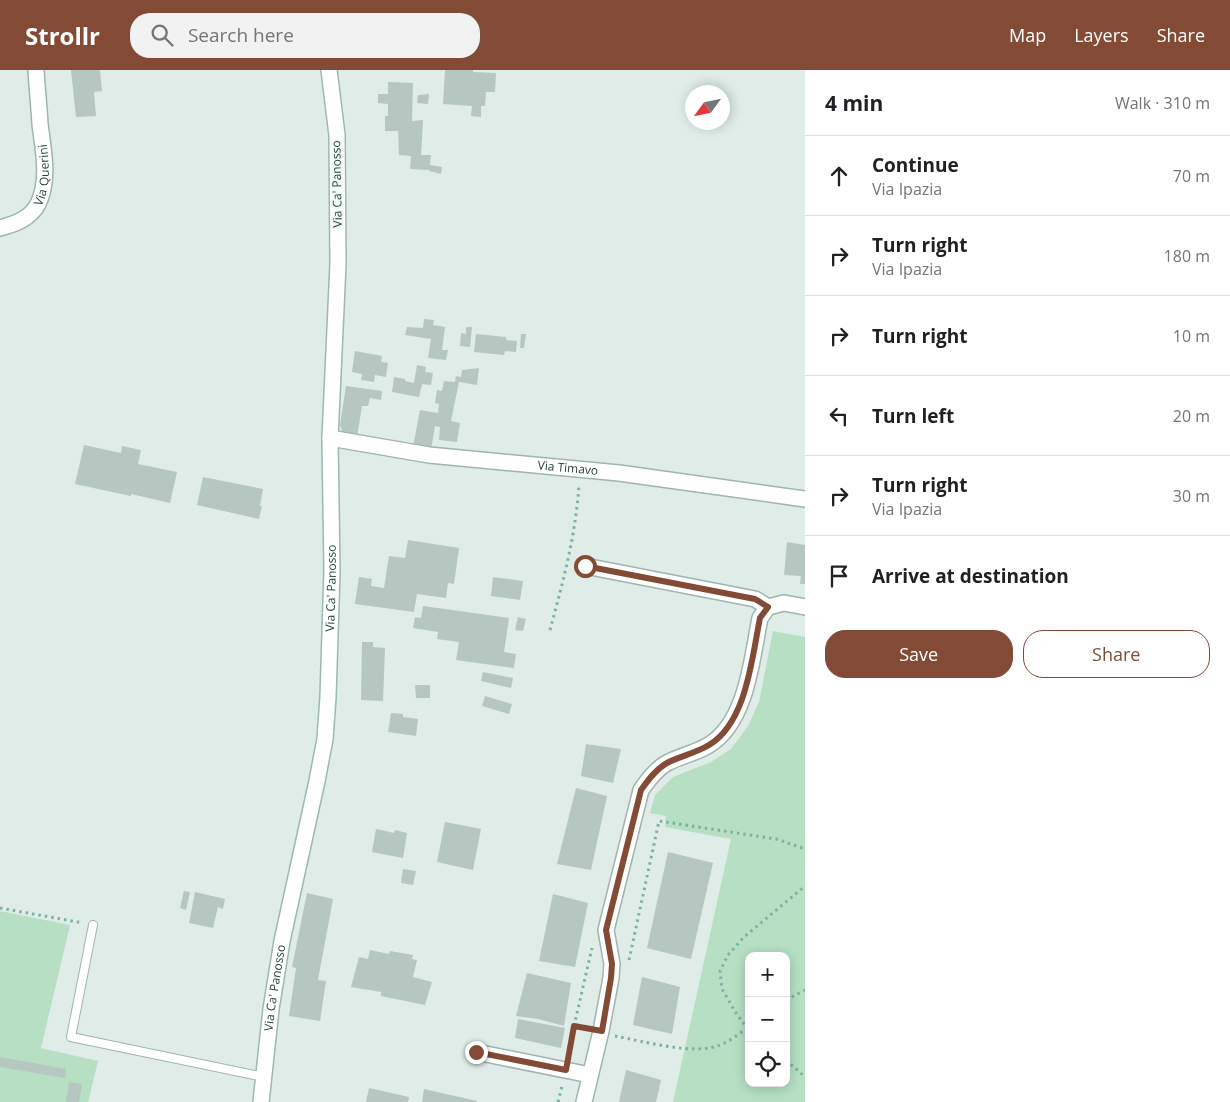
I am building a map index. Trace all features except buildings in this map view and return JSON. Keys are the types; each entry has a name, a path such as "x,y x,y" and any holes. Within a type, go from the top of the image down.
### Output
{"street":[{"name":"Via Querini","path":"0,228 17,223 29,215 38,204 43,189 45,171 36,70"},
{"name":"Via Ca' Panosso","path":"261,1102 271,1009 282,940 314,799 325,740 328,697 332,571 330,438 338,264 336,135 329,70"},
{"name":"Via Timavo","path":"330,438 429,455 618,473 805,499"},
{"path":"585,566 755,599 768,607"},
{"path":"584,1102 602,1031 611,978 612,964 606,930 641,790 653,774 665,764 707,746 720,738 741,704 760,618 768,607 784,603 805,607"},
{"path":"476,1052 590,1076"}],"lane":[{"path":"93,925 71,1037 264,1078"}],"path":[{"path":"550,630 565,574 578,511 580,470"},
{"path":"659,821 776,840 805,849"},
{"path":"745,1024 722,989 720,971 728,955 744,937 805,886"},
{"path":"0,908 93,925"},
{"path":"790,998 805,990"},
{"path":"558,1102 574,1026 681,1048 707,1048 720,1045 745,1030"},
{"path":"790,1063 805,1076"}],"green space":[{"path":"773,631 805,637 805,1102 673,1102 731,839 665,827 666,816 650,813 655,795 673,777 711,762 731,749 748,726 759,702"},
{"path":"0,911 70,925 41,1048 98,1061 88,1102 0,1102"}],"route":[{"path":"476,1052 566,1070 574,1026 602,1031 612,964 606,930 641,790 653,774 665,764 707,746 720,738 741,704 760,618 768,607 755,599 585,566"}]}
